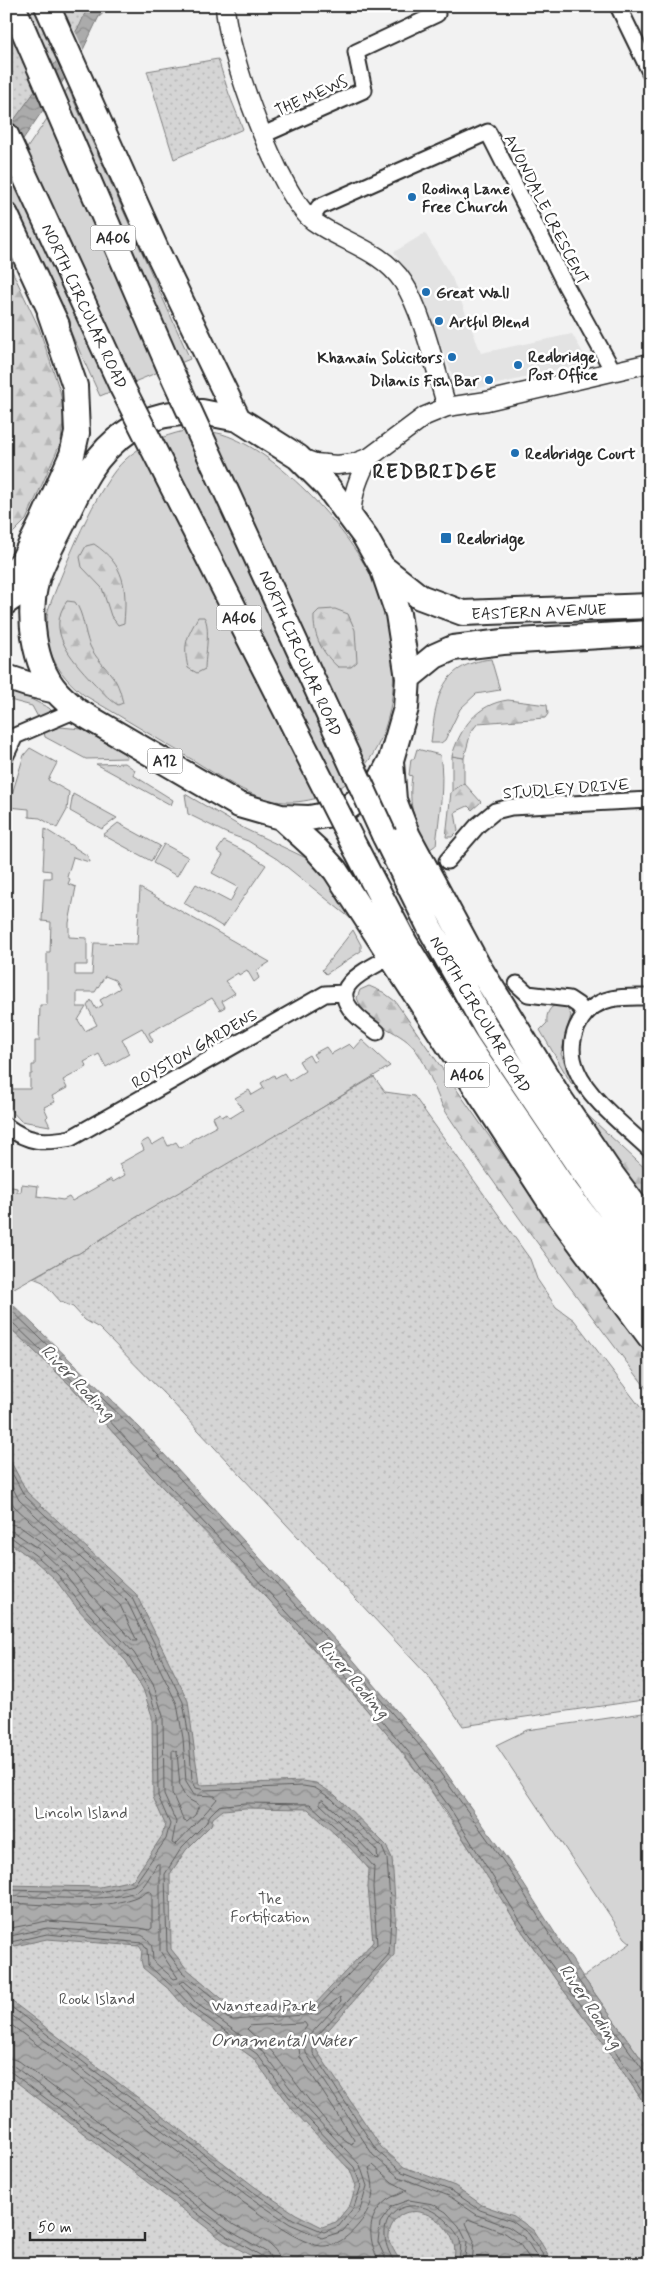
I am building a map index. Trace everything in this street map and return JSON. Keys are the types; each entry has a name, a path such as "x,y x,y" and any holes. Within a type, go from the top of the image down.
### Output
{"highway":[{"name":"NORTH CIRCULAR ROAD","path":"13,6 34,59 170,368 384,835 430,930 488,1031 584,1175 650,1266"},
{"name":"A406","path":"52,17 156,249 238,418"},
{"name":"NORTH CIRCULAR ROAD","path":"6,136 122,387 405,943 466,1043 566,1191 650,1303"},
{"path":"6,215 50,313 79,367 87,391 89,420 84,477"},
{"path":"6,579 22,562 42,522 72,455 77,433 75,386 50,313"},
{"name":"A12","path":"202,412 238,418 298,457 327,486 366,537 382,567 398,614 408,678 406,708 391,760 378,785 346,809 317,816 281,817 239,805 76,710 56,691 41,663 33,636 32,624 37,580 84,477 106,450 127,432 161,414 202,412"},
{"name":"EASTERN AVENUE","path":"382,567 420,597 462,613 650,606"},
{"path":"6,602 37,580"},
{"name":"EASTERN AVENUE","path":"408,678 435,656 453,648 503,642 650,633"},
{"path":"6,677 56,691"},
{"path":"391,760 394,800 418,856 443,903 477,964 539,1066 609,1171 650,1226"},
{"name":"A406","path":"281,817 316,849 335,870 556,1211 650,1338"}],"street":[{"path":"225,6 226,23 235,60 263,135 295,200 311,219 333,234 361,247 386,262 403,282 422,329 447,407"},
{"path":"618,6 650,72"},
{"name":"THE MEWS","path":"263,135 364,90 356,52 437,14"},
{"name":"AVONDALE CRESCENT","path":"311,219 319,207 488,132 566,286 613,371"},
{"path":"298,457 315,463 354,464 370,456 425,416 447,407 487,401 650,363"},
{"path":"351,518 355,486 370,456"},
{"path":"598,609 650,610"},
{"path":"6,755 15,736 76,710"},
{"name":"STUDLEY DRIVE","path":"446,861 478,825 495,811 511,806 650,800"},
{"path":"377,1032 350,1010 344,993 346,986 355,977 390,957"},
{"path":"517,984 528,994 568,999 578,1005 585,1014"},
{"name":"ROYSTON GARDENS","path":"6,1126 20,1136 47,1142 71,1138 325,994 344,993"},
{"path":"650,997 611,999 585,1014 576,1027 572,1040 577,1072 595,1097 650,1150"}],"shaded area":[{"path":"425,233 452,278 481,353 572,334 589,363 471,390 455,382 418,288 394,252"}],"green space":[{"path":"6,6 111,6 97,19 6,140"},
{"path":"218,59 243,129 174,159 147,71"},
{"path":"68,88 190,359 100,396 6,190 6,179"},
{"path":"6,258 39,328 60,391 64,413 61,442 26,520 6,540"},
{"path":"184,431 222,434 244,443 290,476 332,519 350,542 376,586 385,609 391,635 394,662 393,690 388,717 379,742 366,764 340,788 323,796 304,801 284,802 264,798 243,790 84,695 65,677 53,658 47,636 48,610 92,508 115,471 126,459 146,445"},
{"path":"94,544 112,560 122,578 125,598 124,623 118,625 111,616 102,588 82,567 80,557 86,546"},
{"path":"67,601 75,602 78,607 92,651 115,680 123,703 118,705 104,694 77,663 64,644 60,634 59,623 61,612"},
{"path":"335,609 348,614 355,630 357,662 351,667 338,667 327,656 315,630 314,615 319,610"},
{"path":"198,617 204,617 207,634 205,669 197,673 188,668 186,647 188,636"},
{"path":"491,659 500,690 476,694 460,709 445,740 441,743 431,743 438,699 450,677 460,669 473,663"},
{"path":"6,687 49,708 51,710 49,715 39,719 32,706 6,699"},
{"path":"508,700 547,705 548,714 545,718 478,723 471,732 464,758 452,756 460,736 471,719 487,706"},
{"path":"60,727 82,729 125,754 127,758 86,759 45,737 44,732"},
{"path":"30,748 57,763 48,780 69,792 67,810 57,828 40,818 29,817 29,809 8,807 24,755"},
{"path":"417,749 440,755 442,778 436,845 429,850 419,831 412,806 412,776 409,775 411,759 414,759"},
{"path":"452,756 464,758 464,783 452,792"},
{"path":"125,763 135,770 133,775 173,800 171,805 96,764"},
{"path":"464,783 481,802 472,810 468,806 455,812 458,831 452,837 446,837 451,792"},
{"path":"73,794 117,818 102,829 70,811"},
{"path":"185,794 245,829 306,858 320,869 333,885 350,918 277,859 248,841 226,833 188,814"},
{"path":"118,823 160,846 151,861 103,835"},
{"path":"45,829 88,856 89,862 73,857 67,877 70,879 68,884 76,887 69,923 69,937 87,938 87,965 75,965 75,975 92,975 94,943 137,944 140,888 270,962 256,971 259,978 254,982 247,970 225,981 235,993 222,1001 225,1007 220,1010 212,998 149,1033 153,1041 151,1043 142,1028 122,1039 129,1054 106,1067 99,1054 84,1062 87,1067 63,1080 67,1088 52,1096 55,1102 44,1107 50,1126 21,1121 6,1105 6,1089 30,1089 30,1074 32,1074 32,1065 35,1065 35,1041 39,1041 40,1005 47,1005 47,952 50,952 51,922 42,921 44,878 51,878 51,871 43,870","holes":["105,976 115,980 120,988 100,1000 103,1005 96,1009 91,1000 87,1006 97,1025 85,1031 78,1020 86,1007 77,1007 77,992 95,992"]},
{"path":"224,841 266,865 223,927 184,903 196,884 230,902 238,887 212,873 223,855 217,851"},
{"path":"164,844 188,857 177,876 153,863"},
{"path":"353,930 361,945 361,951 326,974 322,970"},
{"path":"369,986 383,992 395,1001 535,1202 650,1358 650,1393 532,1235 464,1139 443,1107 427,1070 415,1049 400,1036 375,1022 362,1008 357,998 360,990"},
{"path":"558,1003 565,1005 571,1015 561,1054 574,1084 571,1083 540,1030 547,1023 549,1011"},
{"path":"362,1040 390,1066 78,1254 14,1288 6,1280 6,1181 7,1186 17,1188 17,1192 21,1192 22,1184 38,1186 37,1196 63,1200 69,1197 72,1201 111,1179 113,1182 125,1175 119,1164 144,1150 141,1143 148,1139 152,1145 164,1138 168,1146 176,1142 180,1148 217,1126 213,1117 220,1113 222,1117 227,1114 230,1118 243,1110 235,1098 249,1090 252,1095 264,1088 261,1083 274,1075 275,1078 284,1073 289,1081 305,1071 299,1061 309,1055 313,1062 317,1060 313,1054 326,1047 331,1054 349,1044 354,1049"},
{"path":"374,1077 385,1092 414,1096 530,1259 537,1279 556,1307 574,1320 650,1420 650,1699 463,1726 428,1676 171,1401 99,1328 85,1320 73,1307 61,1302 43,1282 33,1278 78,1254 120,1227"},
{"path":"581,1109 650,1173 650,1203 624,1171"},
{"name":"Wanstead Park","path":"6,1324 71,1386 165,1490 284,1616 376,1720 425,1782 503,1899 517,1924 561,1987 601,2039 650,2112 650,2264 6,2264"},
{"path":"650,1712 650,2071 583,1977 631,1943 625,1938 496,1745 527,1730"}],"water":[{"path":"88,6 104,6 80,56 6,164 6,131 54,65 80,25"},
{"name":"River Roding","path":"6,1298 139,1427 349,1655 430,1750 512,1866 583,1977 650,2071 650,2112 601,2039 561,1987 517,1924 444,1808 407,1758 335,1672 227,1554 165,1490 71,1386 6,1324"},
{"name":"Ornamental Water","path":"6,1453 27,1492 136,1594 188,1701 199,1785 303,1781 316,1783 335,1795 386,1845 392,1858 396,1915 394,1955 316,2044 317,2051 381,2147 404,2167 455,2186 482,2205 514,2216 533,2230 554,2264 452,2264 455,2251 452,2239 445,2227 424,2213 412,2212 401,2215 392,2225 389,2234 390,2243 395,2252 400,2260 406,2264 266,2264 224,2241 6,2074 6,1997 255,2187 296,2214 322,2227 336,2222 350,2205 356,2186 350,2170 291,2108 253,2058 188,2011 171,1991 143,1968 141,1960 142,1950 139,1946 47,1939 6,1948 6,1885 100,1887 133,1880 162,1836 165,1824 153,1797 152,1716 143,1689 126,1661 77,1608 54,1578 6,1540","holes":["245,1808 308,1809 350,1848 369,1869 368,1887 373,1942 316,2003 234,2009 186,1968 171,1949 170,1874 186,1850 211,1825 213,1818 223,1810"]}],"pier":[{"path":"74,29 85,53 66,83 55,59"}],"place":[{"name":"Roding Lane Free Church","path":"412,197"},
{"name":"Great Wall","path":"426,292"},
{"name":"Artful Blend","path":"439,321"},
{"name":"Khanain Solicitors","path":"452,357"},
{"name":"Redbridge Post Office","path":"518,365"},
{"name":"Dilanis Fish Bar","path":"489,380"},
{"name":"Redbridge Court","path":"515,453"},
{"name":"Redbridge","path":"446,538"}],"district":[{"name":"REDBRIDGE","path":"435,471"}],"park label":[{"name":"Lincoln Island","path":"81,1812"},
{"name":"The Fortification","path":"270,1907"},
{"name":"Rook Island","path":"97,1998"}]}
